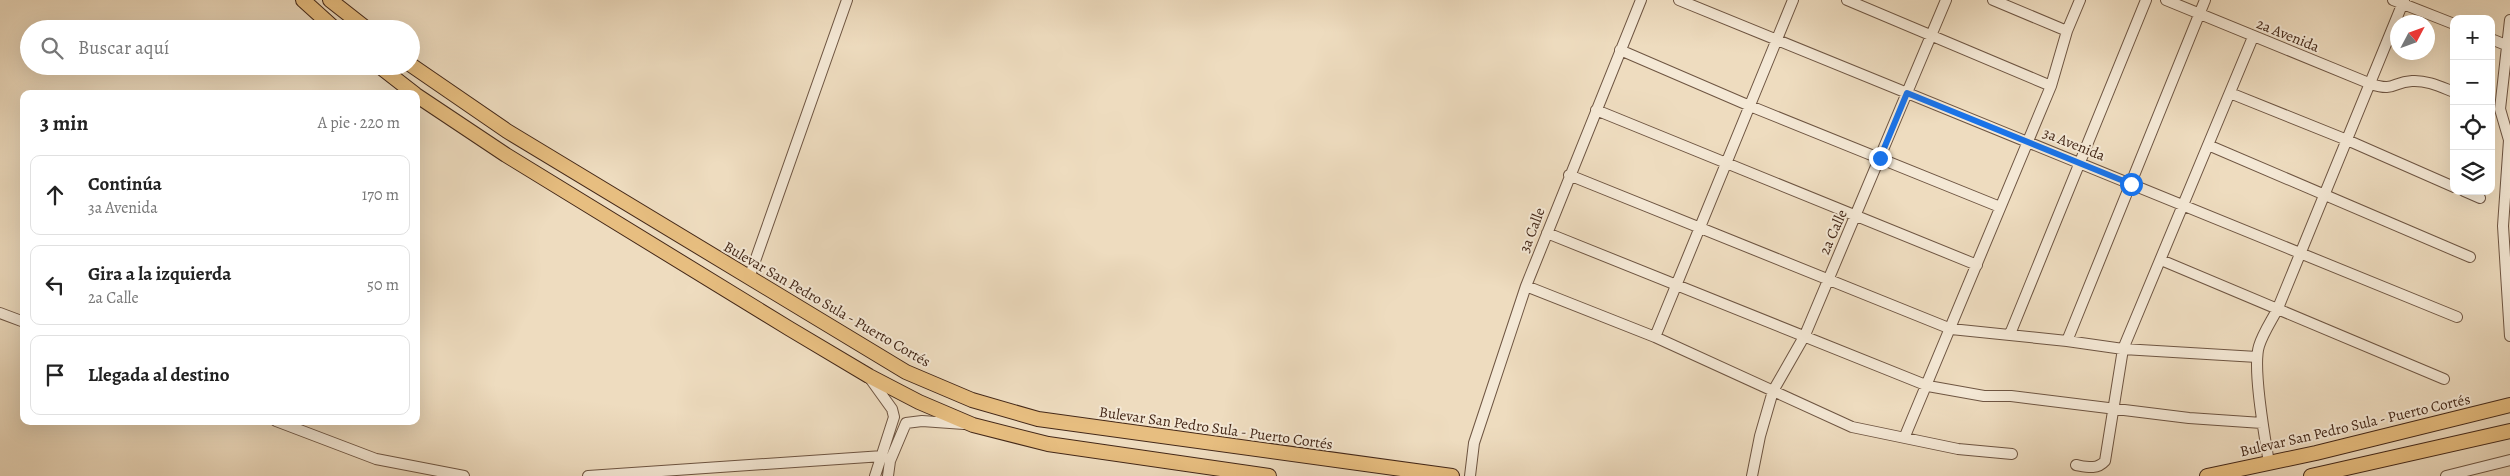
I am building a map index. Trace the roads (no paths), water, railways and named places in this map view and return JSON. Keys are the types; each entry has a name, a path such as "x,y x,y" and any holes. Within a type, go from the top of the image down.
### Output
{"highway":[{"path":"303,0 325,20"},
{"path":"330,0 356,20"},
{"name":"Bulevar San Pedro Sula - Puerto Cortés","path":"420,71 507,131 906,372 972,400 1038,419 1452,476"},
{"path":"391,75 410,90"},
{"path":"420,97 506,155 869,376 919,402 973,424 1048,444 1210,472 1269,476"},
{"path":"624,227 633,225 670,247 677,248 680,242 671,231"},
{"path":"690,267 682,256 684,249 692,250 737,279 749,278"},
{"name":"Bulevar San Pedro Sula - Puerto Cortés","path":"2207,476 2510,405"},
{"path":"2317,475 2510,430"}],"street":[{"path":"749,278 847,0"},
{"name":"3a Calle","path":"1470,476 1474,443 1526,286 1569,175 1641,0"},
{"name":"3a Avenida","path":"1679,0 2457,317"},
{"path":"1655,337 1778,41 1793,0"},
{"path":"1847,0 2051,86"},
{"name":"2a Calle","path":"1752,476 1760,436 1773,391 1806,335 1946,0"},
{"path":"1993,0 2067,31"},
{"path":"1905,436 1928,386 2051,86 2067,31 2080,0"},
{"path":"2010,334 2146,0"},
{"name":"2a Avenida","path":"2166,0 2253,37 2386,89 2412,81 2430,83 2450,90"},
{"path":"2067,340 2205,0"},
{"path":"2269,463 2262,423 2257,357 2259,346 2278,308 2371,84 2400,1 2450,22"},
{"path":"2510,20 2508,51 2496,107 2510,140 2503,226 2510,336"},
{"path":"2076,465 2090,468 2098,467 2105,461 2123,349 2185,206 2253,37"},
{"path":"2495,42 2508,51"},
{"path":"1620,50 1750,106 2000,207"},
{"path":"2230,93 2347,140 2450,185"},
{"path":"2496,107 2510,113"},
{"path":"1596,110 1977,265"},
{"path":"2208,146 2470,256"},
{"path":"1569,175 1951,329 2067,340 2123,349 2257,357"},
{"path":"2473,195 2480,198"},
{"path":"1547,233 1676,286 1806,335 1928,386 1984,396 2011,396 2112,409 2262,423"},
{"path":"2161,260 2444,379"},
{"path":"1526,286 1655,337 1852,427 1905,436 1958,449 2012,454"},
{"path":"0,313 20,320"},
{"path":"869,376 892,409 894,417 875,476"},
{"path":"888,476 890,461 906,422 973,424"},
{"path":"287,425 376,459 464,476"},
{"path":"588,476 883,456"},
{"path":"2446,476 2510,460"}]}
